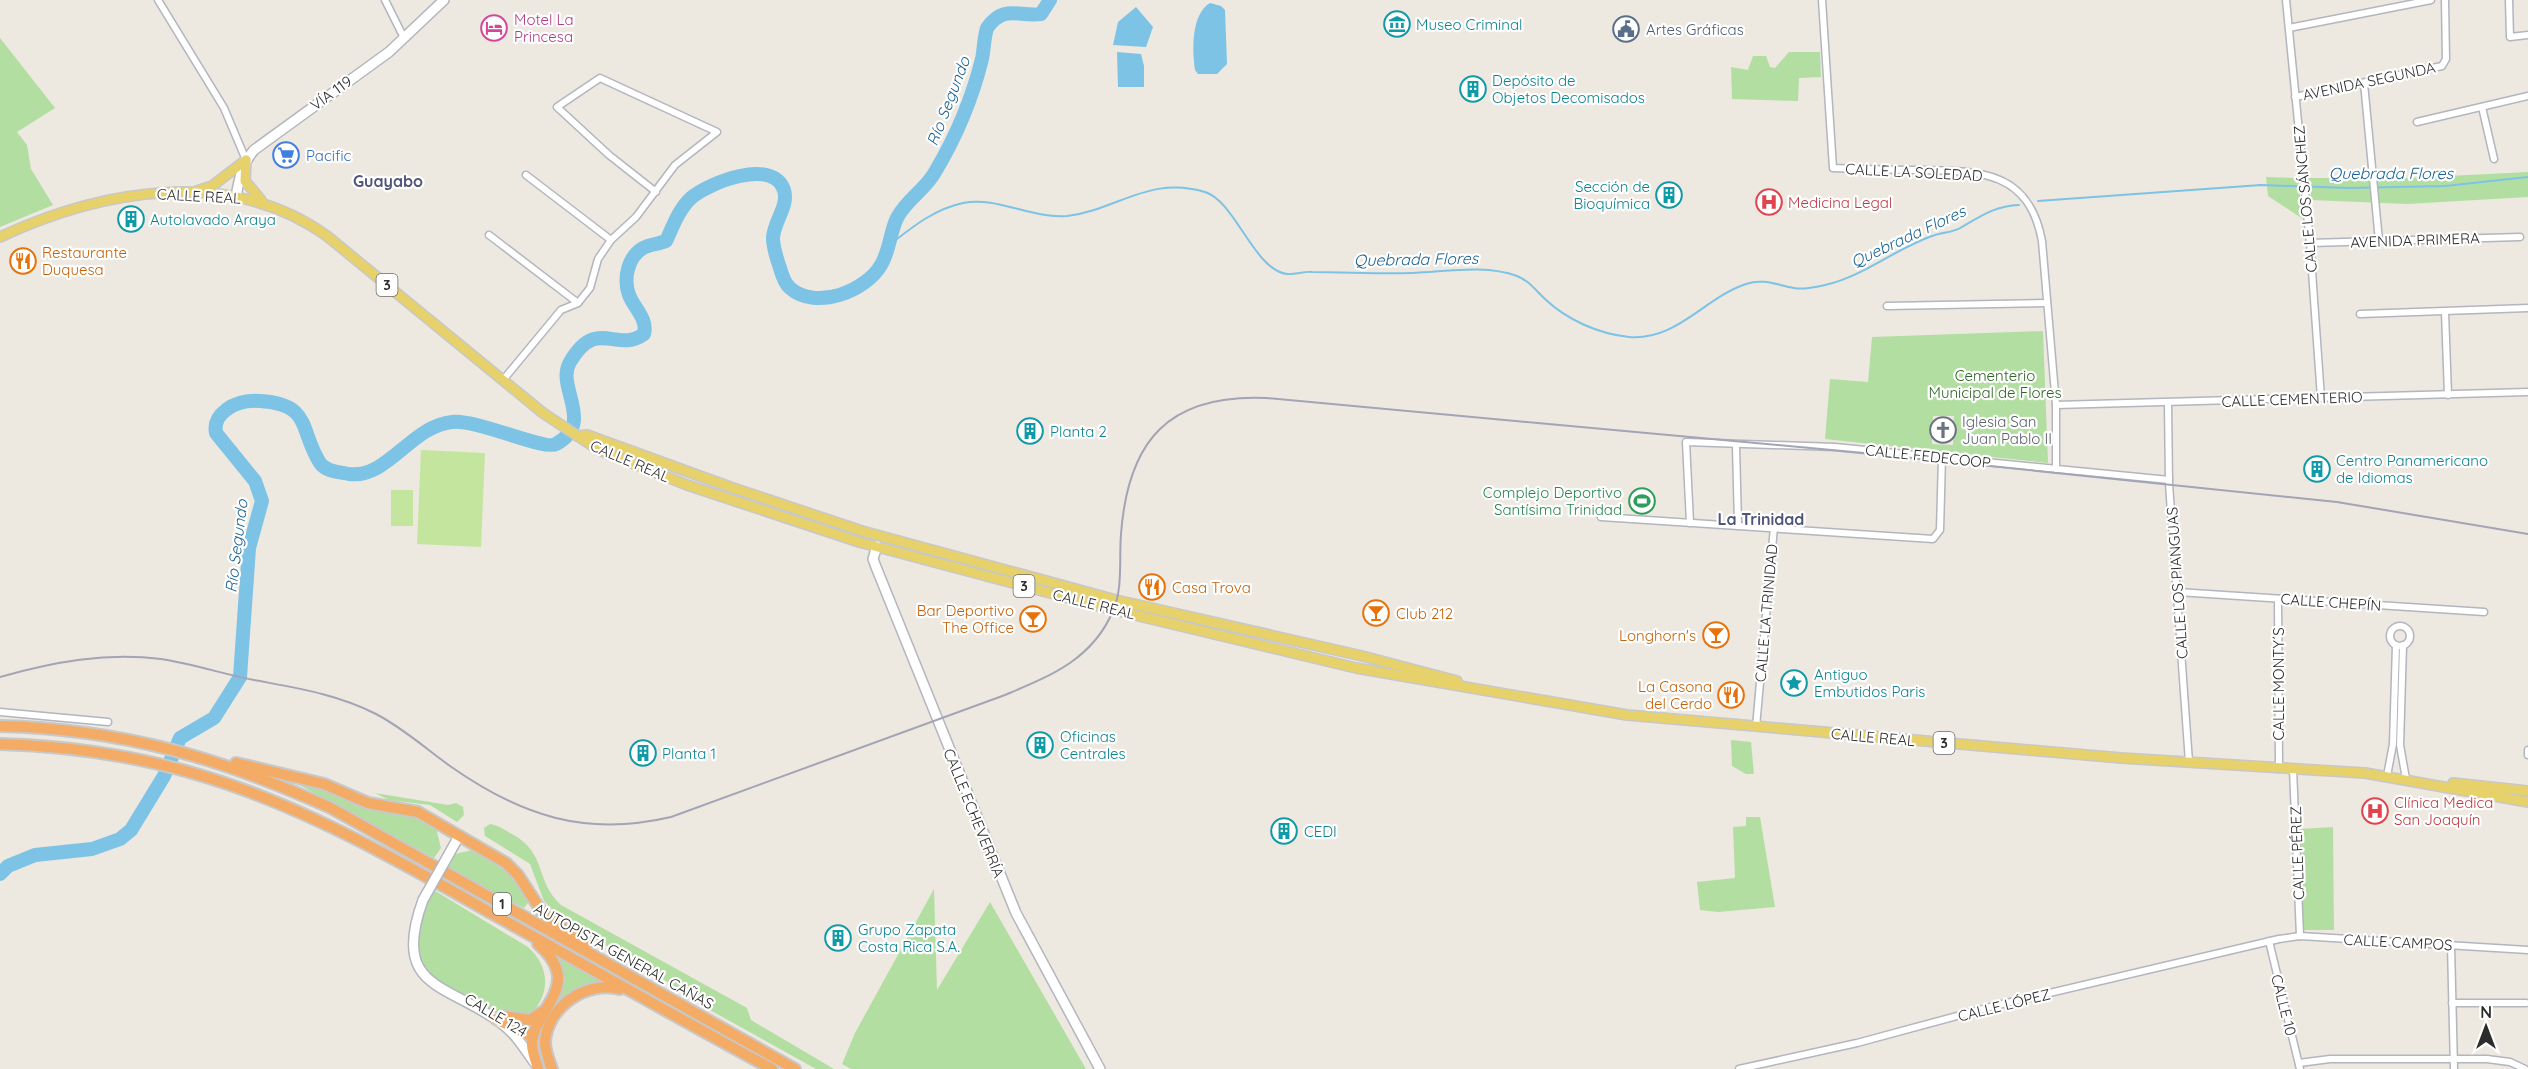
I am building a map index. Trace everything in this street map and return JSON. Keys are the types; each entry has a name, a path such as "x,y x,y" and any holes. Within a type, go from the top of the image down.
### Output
{"highway":[{"name":"AUTOPISTA GENERAL CAÑAS","path":"0,726 63,729 136,740 202,756 332,808 795,1069"},
{"name":"AUTOPISTA GENERAL CAÑAS","path":"0,744 59,747 132,757 231,785 325,824 451,890 772,1069"},
{"path":"202,756 293,775 324,784 368,803 411,809 513,869 538,907 552,922 693,1012"},
{"path":"451,890 544,949 553,963 557,976 554,1009 545,1043 551,1069"},
{"path":"499,1018 530,1020 580,993 604,986 622,989 684,1021"},
{"path":"538,1069 532,1044 533,1037 554,1009"},
{"path":"499,1018 533,1037"}],"main road":[{"path":"183,193 212,186 246,160"},
{"path":"246,160 245,181 263,202"},
{"name":"CALLE REAL","path":"0,237 54,213 89,203 131,196 183,193 236,197 263,202 296,216 327,236 553,420 599,450 687,485 877,546 1114,610 1356,668 1627,715 2189,762 2387,776 2528,802"},
{"name":"CALLE REAL","path":"577,436 587,435 730,487 862,531 1116,600 1331,648 1485,690"},
{"path":"672,465 687,485 711,483 730,487"},
{"path":"862,531 877,546 907,548 1029,576"},
{"path":"1331,648 1356,668 1364,665 1392,663"},
{"name":"CALLE REAL","path":"2406,779 2528,791"}],"street":[{"path":"158,0 224,108 246,160 236,197"},
{"path":"385,0 404,38"},
{"name":"VÍA 119","path":"246,160 275,133 404,38 444,0"},
{"name":"CALLE LA SOLEDAD","path":"1822,0 1833,168 1983,173 2015,188 2036,217 2042,241 2048,303 2056,405 2056,469"},
{"name":"CALLE LOS SÁNCHEZ","path":"2286,0 2310,243 2321,398"},
{"path":"2289,28 2431,0"},
{"name":"AVENIDA SEGUNDA","path":"2295,97 2443,64 2446,59 2445,0"},
{"path":"2509,0 2511,38 2528,35"},
{"path":"503,380 561,310 578,303 590,288 598,259 610,240 636,217 656,192 675,165 717,132 600,78 557,107 609,155 656,192"},
{"path":"2364,83 2379,241"},
{"path":"2417,122 2528,96"},
{"path":"2482,106 2494,159"},
{"path":"526,176 610,240"},
{"path":"489,235 578,303"},
{"name":"AVENIDA PRIMERA","path":"2310,243 2520,237"},
{"path":"1887,306 2048,303"},
{"path":"2360,314 2528,308"},
{"path":"2445,312 2448,395"},
{"name":"CALLE CEMENTERIO","path":"2056,405 2528,392"},
{"name":"CALLE LOS PIANGUAS","path":"2168,403 2169,480 2189,762"},
{"name":"CALLE FEDECOOP","path":"1690,523 1686,442 1736,446 1806,445 2169,480"},
{"path":"1736,446 1738,525"},
{"name":"CALLE LA TRINIDAD","path":"1756,727 1774,527 1933,539 1940,530 1942,457"},
{"path":"1601,517 1774,527"},
{"name":"CALLE ECHEVERRÍA","path":"877,546 873,559 992,857 1021,923 1100,1069"},
{"name":"CALLE CHEPÍN","path":"2178,592 2484,612"},
{"name":"CALLE MONTY´S","path":"2278,599 2279,769"},
{"path":"2400,645 2397,745 2406,779"},
{"path":"0,712 108,722"},
{"path":"2387,776 2397,745"},
{"path":"2528,750 2528,755"},
{"name":"CALLE PÉREZ","path":"2293,769 2300,936"},
{"name":"CALLE 124","path":"459,836 423,900 413,936 418,962 427,977 499,1018 538,1069"},
{"name":"CALLE CAMPOS","path":"2269,941 2300,936 2528,950"},
{"name":"CALLE 10","path":"2269,941 2299,1066"},
{"name":"CALLE LÓPEZ","path":"1738,1069 1857,1043 1994,1006 2269,941"},
{"path":"2451,945 2454,1069"},
{"path":"2452,1003 2526,1003"},
{"name":"CALLE 124","path":"533,1037 551,1069"},
{"path":"2299,1066 2330,1059 2453,1059 2499,1060 2525,1069"}],"green space":[{"path":"0,38 55,108 17,132 27,145 31,169 53,205 0,227"},
{"path":"1789,52 1820,52 1821,77 1799,78 1798,101 1732,99 1731,67 1748,70 1753,56 1766,56 1770,67 1775,68"},
{"path":"2528,172 2528,197 2407,204 2311,200 2309,178 2408,178"},
{"path":"2266,177 2298,178 2303,219 2268,196"},
{"name":"Cementerio Municipal de Flores","path":"2043,331 2048,463 1825,439 1830,379 1868,382 1872,337","holes":["1933,416 1954,416 1953,445 1932,444"]},
{"path":"421,450 485,453 481,547 417,544"},
{"path":"391,490 413,490 413,526 391,526"},
{"path":"1731,740 1751,742 1754,774 1746,774 1732,766"},
{"path":"292,781 307,783 420,817 436,828 441,848 434,858"},
{"path":"375,793 448,805 456,803 463,807 464,815 457,822 430,805 389,800"},
{"path":"1746,817 1760,817 1775,907 1718,912 1700,910 1697,882 1735,878 1733,827 1746,826"},
{"path":"490,824 512,834 531,850 547,886 561,905 747,1008 751,1020 834,1069 816,1069 701,1005 704,1000 684,988 681,990 560,918 544,901 530,864 485,836 484,828"},
{"path":"2333,827 2334,930 2303,930 2300,829"},
{"path":"472,850 514,876 528,903 524,908 448,869 455,854"},
{"path":"432,889 528,947 535,955 541,963 545,981 542,998 530,1015 501,1016 438,981 421,964 414,927"},
{"path":"934,889 937,990 990,902 1086,1069 851,1069 842,1064 855,1033"},
{"path":"553,949 611,981 591,985 576,993 548,1019 559,993 561,976"}],"water":[{"path":"1210,3 1221,6 1225,10 1227,64 1217,74 1198,74 1194,62 1194,34 1199,15"},
{"path":"1136,7 1153,27 1146,47 1113,45 1118,22"},
{"path":"1117,52 1141,54 1144,66 1144,87 1118,87"}],"waterway":[{"name":"Río Segundo","path":"0,874 8,866 35,855 92,849 120,839 131,830 164,776 180,738 214,718 240,677 249,548 262,501 255,481 216,433 216,423 223,412 238,403 251,401 277,403 288,407 302,421 320,463 333,471 349,474 376,469 424,433 452,422 477,425 539,443 556,444 567,435 573,425 574,415 567,382 570,362 580,348 589,341 598,338 634,339 644,334 644,323 627,288 630,262 643,248 666,241 680,212 691,198 711,186 740,176 767,175 778,180 784,190 785,202 774,232 773,242 787,284 801,295 813,298 826,298 852,290 864,283 881,265 897,218 905,206 927,184 950,145 973,89 982,59 987,28 999,16 1005,14 1041,14 1050,0"},
{"name":"Quebrada Flores","path":"2038,201 2261,185 2349,188 2445,186 2528,177"},
{"name":"Quebrada Flores","path":"888,246 933,214 963,203 989,202 1040,214 1067,216 1085,213 1150,191 1185,188 1205,192 1216,198 1226,208 1254,249 1275,270 1287,274 1309,272 1412,273 1464,270 1504,272 1526,281 1554,307 1584,325 1606,333 1629,337 1646,336 1676,326 1731,290 1752,282 1801,289 1839,281 1918,241 1959,229 2003,207 2019,205"}],"railway":[{"path":"0,677 60,663 100,658 140,657 173,661 242,678 316,692 361,707 414,738 450,766 502,798 555,818 582,823 610,824 640,823 671,817 1005,695 1038,681 1068,664 1094,642 1113,611 1118,593 1125,501 1133,473 1144,449 1160,429 1179,414 1203,404 1232,399 1266,398 1864,453 2337,502 2528,534"}],"place":[{"name":"Museo Criminal","path":"1397,24"},
{"name":"Motel La Princesa","path":"494,28"},
{"name":"Artes Gráficas","path":"1626,29"},
{"name":"Depósito de Objetos Decomisados","path":"1473,89"},
{"name":"Pacific","path":"286,155"},
{"name":"Sección de Bioquímica","path":"1669,195"},
{"name":"Medicina Legal","path":"1769,202"},
{"name":"Autolavado Araya","path":"131,219"},
{"name":"Restaurante Duquesa","path":"23,261"},
{"name":"Iglesia San Juan Pablo II","path":"1943,430"},
{"name":"Planta 2","path":"1030,431"},
{"name":"Centro Panamericano de Idiomas","path":"2317,469"},
{"name":"Complejo Deportivo Santísima Trinidad","path":"1642,501"},
{"name":"Casa Trova","path":"1152,587"},
{"name":"Club 212","path":"1376,613"},
{"name":"Bar Deportivo The Office","path":"1033,619"},
{"name":"Longhorn's","path":"1716,635"},
{"name":"Antiguo Embutidos Paris","path":"1794,683"},
{"name":"La Casona del Cerdo","path":"1731,695"},
{"name":"Oficinas Centrales","path":"1040,745"},
{"name":"Planta 1","path":"643,753"},
{"name":"Clínica Medica San Joaquín","path":"2375,811"},
{"name":"CEDI","path":"1284,831"},
{"name":"Grupo Zapata Costa Rica S.A.","path":"838,938"}],"district":[{"name":"Guayabo","path":"388,181"},
{"name":"La Trinidad","path":"1761,519"}]}
